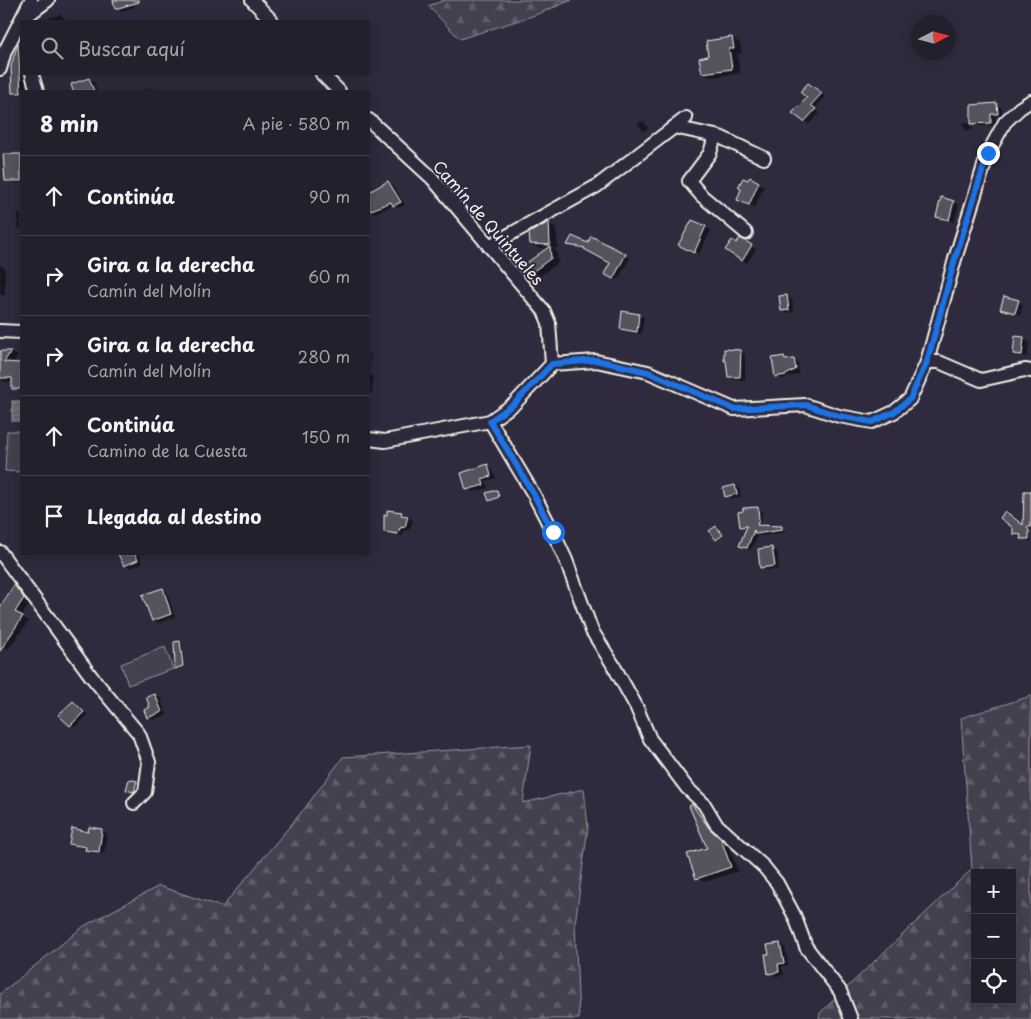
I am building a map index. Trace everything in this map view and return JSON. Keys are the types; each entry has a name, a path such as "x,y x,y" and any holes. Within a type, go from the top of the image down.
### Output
{"street":[{"path":"22,20 32,0"},
{"path":"22,20 48,0"},
{"path":"252,0 271,20"},
{"path":"0,69 5,52 20,24"},
{"path":"32,75 37,90"},
{"path":"323,75 338,90"},
{"path":"370,439 385,441 490,421 514,404 552,364 596,360 648,372 734,409 806,405 839,416 872,422 894,412 910,399 927,362 955,259 988,153 1005,122 1031,101"},
{"path":"489,246 597,186 686,118"},
{"name":"Camín de Quintueles","path":"370,121 432,178 544,310 549,324 552,364"},
{"path":"674,127 715,136 764,158"},
{"path":"715,136 710,153 689,181 702,196 746,233"},
{"path":"0,331 20,332"},
{"path":"927,362 939,362 981,380 1025,370 1031,371"},
{"path":"490,421 534,495 553,532 566,560 592,631 631,697 650,739 688,788 704,804 716,824 730,839 764,867 777,883 796,917 806,947 840,991 851,1019"},
{"path":"0,552 91,676 139,734 149,762 145,792 134,803"}],"green space":[{"path":"445,0 572,0 535,15 460,39 428,6"},
{"path":"7,431 20,431 20,472 5,471"},
{"path":"165,647 173,669 128,685 121,664"},
{"path":"1031,696 1031,1019 819,1019 820,1013 971,870 971,1004 1016,1004 1016,869 972,869 961,718"},
{"path":"531,745 523,803 584,789 588,827 575,924 579,1019 0,1019 0,994 84,926 159,886 222,907 305,808 343,757"}],"shaded area":[{"path":"12,401 20,401 20,421 12,421"}],"building":[{"path":"113,0 139,0 139,2 115,9"},
{"path":"732,37 734,49 729,49 732,69 702,73 699,58 708,56 706,41"},
{"path":"18,43 20,93 12,93 11,66"},
{"path":"89,78 94,90 73,90 71,84"},
{"path":"808,83 822,93 811,105 816,109 804,122 792,113 807,98 800,92"},
{"path":"997,103 998,114 991,114 991,123 971,124 971,105"},
{"path":"3,154 20,154 20,181 5,181"},
{"path":"750,177 759,182 749,205 737,200 741,189 738,187 743,178 748,180"},
{"path":"388,181 401,202 393,206 391,202 370,211 370,191"},
{"path":"941,197 954,201 949,220 936,217"},
{"path":"692,220 706,226 694,253 678,245"},
{"path":"549,222 550,245 530,244 529,233"},
{"path":"572,236 588,243 591,236 626,254 613,279 604,274 610,263 585,248 567,245"},
{"path":"740,238 752,245 742,261 725,250 732,240 736,243"},
{"path":"550,246 551,258 527,276 521,267"},
{"path":"787,295 789,310 781,311 779,296"},
{"path":"1004,296 1019,300 1015,313 1000,309"},
{"path":"622,311 639,314 637,332 620,329"},
{"path":"1015,336 1024,337 1022,355 1013,354"},
{"path":"724,349 741,350 740,377 728,377 726,361 724,361"},
{"path":"0,351 11,351 4,362 20,363 20,389 12,389 12,378 0,378"},
{"path":"784,356 785,360 794,359 796,369 786,375 775,377 772,358"},
{"path":"488,464 491,476 482,479 484,485 466,490 461,473"},
{"path":"735,485 737,494 725,497 723,488"},
{"path":"497,490 499,497 489,501 486,493"},
{"path":"1024,491 1031,491 1031,527 1026,527 1029,530 1029,539 1020,539 1021,535 1013,534 1013,528 1000,518 1005,511 1023,525"},
{"path":"758,507 759,520 757,525 782,526 782,530 755,534 754,530 747,548 739,546 747,526 740,527 738,512 743,511 743,508"},
{"path":"387,510 402,512 401,515 408,516 405,527 400,528 398,534 384,532 384,515 387,515"},
{"path":"716,526 723,535 716,540 709,531"},
{"path":"772,547 775,566 760,568 758,549"},
{"path":"118,555 136,555 138,560 124,566"},
{"path":"14,585 24,598 15,612 23,616 0,651 0,607"},
{"path":"163,588 171,614 152,621 142,595"},
{"path":"180,641 183,666 175,669 174,642"},
{"path":"155,694 162,712 147,718 144,710 150,707 146,697"},
{"path":"73,701 84,712 70,726 58,715"},
{"path":"129,779 137,781 134,792 126,790"},
{"path":"692,804 709,828 721,839 731,867 696,879 687,854 707,848 689,806"},
{"path":"89,827 102,829 99,852 85,850 86,847 69,844 72,828 88,832"},
{"path":"780,943 784,963 778,964 779,972 768,974 765,954 769,954 767,945"}],"route":[{"path":"553,532 534,495 490,421 514,404 552,364 596,360 648,372 734,409 806,405 839,416 872,422 894,412 910,399 927,362 955,259 988,153"}]}
